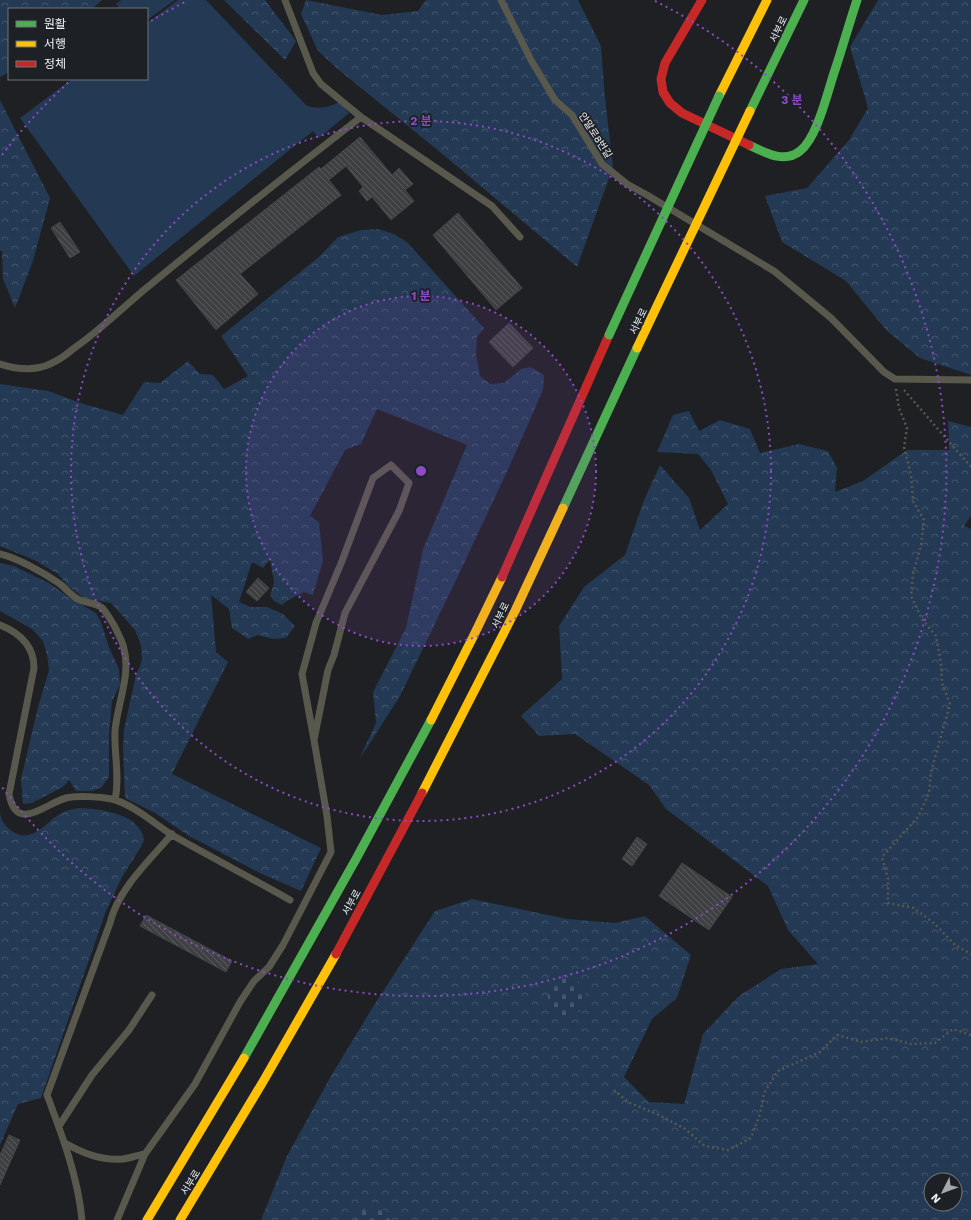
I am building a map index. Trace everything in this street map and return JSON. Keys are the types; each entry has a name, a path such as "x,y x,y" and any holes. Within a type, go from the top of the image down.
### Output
{"highway":[{"path":"702,0 665,63 661,82 662,92 667,101 682,113 758,150 779,157 791,156 800,151 812,136 822,110 857,0"},
{"name":"서부로","path":"147,1220 255,1040 362,848 473,636 509,560 609,335 719,96 767,0"},
{"name":"서부로","path":"180,1220 281,1052 388,857 447,745 497,646 637,348 804,0"},
{"path":"795,18 807,0"}],"lane":[{"path":"285,0 313,73 322,84 361,117 492,206 520,237"},
{"name":"안말로8번길","path":"501,0 531,60 555,100 572,115 602,164 627,184 719,237 774,271 832,318 884,372 895,379"},
{"path":"0,364 21,369 37,368 49,365 63,357 93,336 144,290 231,218 361,117"},
{"path":"895,379 971,380"},
{"path":"117,1220 145,1154 195,1084 240,1002 254,981 269,967 283,945 331,852 327,816 302,674 316,623 342,561 373,478 391,465 409,483 399,511 345,613 334,655 328,670 314,740"},
{"path":"0,554 10,557 47,576 76,598 101,607 111,619 124,650 126,665 115,732 117,788 115,800"},
{"path":"0,625 18,635 26,642 34,658 34,668 9,794 10,802 19,812 26,814 34,813 66,798 77,796 115,800 136,811 172,834 290,900"},
{"path":"82,1220 81,1202 65,1143 47,1095 110,923 112,912 125,890 172,834"},
{"path":"59,1126 92,1075 129,1030 152,995"},
{"path":"65,1143 84,1153 111,1159 124,1159 145,1154"}],"path":[{"path":"895,379 971,467"},
{"path":"895,379 900,408 907,428 904,447 910,475 913,501 924,520 921,546 913,574 911,596 922,619 936,636 941,663 942,683 950,704 931,772 928,793 918,817 882,857 888,879 888,903 914,908 935,924 955,945 971,954"},
{"path":"614,1090 628,1102 660,1116 685,1130 705,1146 728,1150 751,1138 760,1114 764,1093 778,1070 820,1052 838,1036 862,1042 888,1038 911,1044 935,1043 953,1029 971,1035"}],"green space":[{"path":"0,0 102,0 93,8 8,8 8,73 0,77"},
{"path":"121,0 175,0 148,19 148,8 119,8 116,4"},
{"path":"178,0 206,0 307,106 331,106 339,102 349,113 319,138 313,131 134,276 20,118 71,80 148,80 148,22"},
{"path":"224,0 265,0 296,41 285,60"},
{"path":"306,0 382,15 418,11 426,0 578,0 601,46 613,167 577,267 440,152 340,71 318,51 301,14"},
{"path":"878,0 971,0 971,375 920,358 886,330 846,281 782,242 765,196 807,188 849,140 868,108 850,47"},
{"path":"0,100 50,198 33,261 15,308 3,279 2,251 0,251"},
{"path":"378,229 394,234 408,243 484,328 477,337 476,354 480,376 490,384 504,383 521,369 531,367 544,375 543,390 510,465 400,696 359,760 376,723 373,692 406,628 423,549 467,445 377,409 361,444 345,450 310,516 319,522 323,560 313,595 304,592 282,605 274,601 270,596 274,582 270,559 263,568 252,562 239,602 251,607 267,607 283,614 295,626 286,638 273,639 258,635 248,639 232,628 229,609 211,595 216,652 228,662 172,774 321,848 301,891 260,873 189,836 155,813 125,798 123,749 124,729 136,675 142,661 141,645 135,630 111,603 84,598 68,586 58,574 34,560 0,546 0,384 48,391 84,404 123,415 144,382 160,383 188,361 200,374 213,375 224,389 248,376 221,336 320,256 338,237 361,230"},
{"path":"689,411 699,431 720,420 750,429 760,453 799,444 828,451 837,468 835,492 863,481 907,450 949,450 948,421 971,427 971,516 964,526 971,529 971,1220 261,1220 286,1158 331,1076 371,1010 435,911 472,899 567,919 615,923 645,916 691,955 677,998 652,1019 624,1077 649,1102 684,1104 703,1034 739,996 781,969 818,964 788,930 768,886 666,809 649,785 575,734 539,736 521,716 562,679 559,626 584,587 625,555 644,500 660,465 689,498 700,530 728,504 711,470 698,454 657,452 673,415"},
{"path":"0,563 14,566 49,583 67,596 96,613 101,622 109,647 119,669 120,685 112,701 109,736 109,777 101,788 91,791 76,791 69,780 63,787 32,803 23,804 21,779 38,707 49,670 43,641 32,629 0,611"},
{"path":"79,808 112,812 127,818 139,828 142,832 144,840 122,877 106,911 41,1098 18,1104 0,1145 0,813 2,821 7,827 12,831 25,835 36,832 58,815 68,810"},
{"path":"563,978 571,978 581,983 585,990 585,1004 581,1011 571,1016 563,1016 553,1011 551,1008 548,1001 548,993 553,983 556,981"},
{"path":"369,1207 382,1209 385,1211 390,1220 355,1220 358,1213"}],"building":[{"path":"360,137 392,175 399,168 413,184 405,190 414,201 391,220 372,197 367,201 359,191 363,187 346,166 329,180 341,195 240,274 258,294 216,330 176,280 319,167 321,169"},
{"path":"458,213 522,288 496,310 433,235"},
{"path":"60,222 80,252 70,258 51,228"},
{"path":"509,323 533,348 513,367 489,342"},
{"path":"258,578 269,588 257,601 246,592"},
{"path":"637,837 647,844 632,866 622,859"},
{"path":"682,863 732,897 709,930 659,896"},
{"path":"146,915 232,961 226,972 140,926"},
{"path":"9,1135 20,1140 0,1185 0,1155"}],"traffic: fast":[{"path":"750,111 804,0"},
{"path":"749,145 774,156 781,157 794,155 806,145 812,136 821,115 857,0"},
{"path":"609,335 719,96"},
{"path":"563,508 637,348"},
{"path":"244,1058 356,859 431,720"}],"traffic: slow":[{"path":"719,96 767,0"},
{"path":"637,348 750,111"},
{"path":"422,793 515,611 563,508"},
{"path":"431,720 502,577"},
{"path":"180,1220 264,1080 336,954"},
{"path":"147,1220 244,1058"}],"traffic: jam":[{"path":"702,0 665,63 661,79 663,92 670,103 682,113 749,145"},
{"path":"502,577 609,335"},
{"path":"336,954 422,793"}]}
